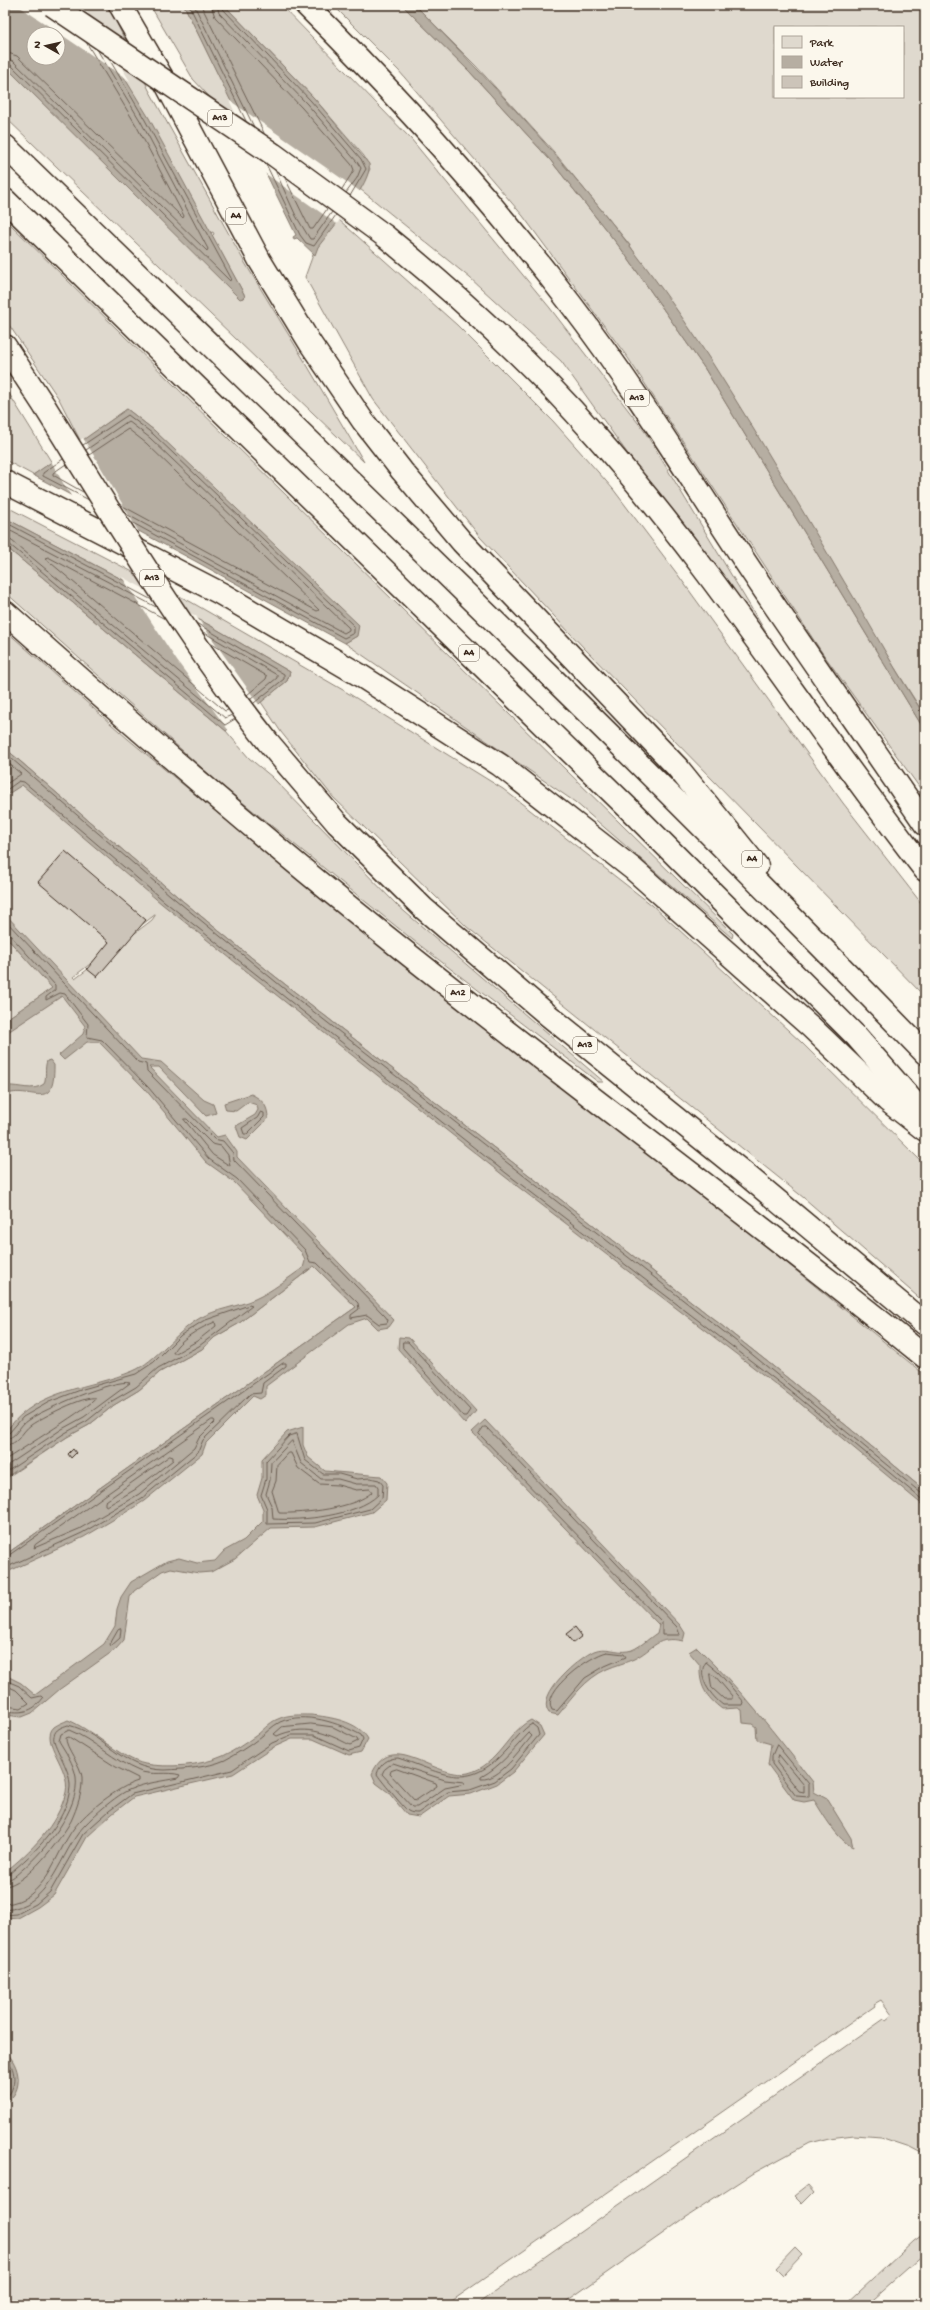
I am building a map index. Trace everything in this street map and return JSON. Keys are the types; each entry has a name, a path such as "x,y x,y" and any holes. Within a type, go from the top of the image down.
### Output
{"highway":[{"name":"A13","path":"52,5 272,154 385,236 461,300 510,346 595,434 687,548 824,736 925,870"},
{"name":"A4","path":"120,5 166,84 235,215 288,307 326,368 376,437 436,513 483,565 678,768 826,951"},
{"name":"A13","path":"306,5 374,72 427,130 491,204 571,304 616,366 752,571 925,824"},
{"name":"A4","path":"5,146 471,600 826,951 925,1053"},
{"name":"A4","path":"5,200 632,812 856,1036 925,1115"},
{"name":"A13","path":"5,346 181,624 234,700 337,823 423,908 548,1015 750,1178 925,1324"},
{"path":"5,482 220,593 358,674 500,765 633,869 812,1028 888,1101 925,1130"},
{"name":"A12","path":"5,612 148,738 353,911 835,1284 925,1357"}],"green space":[{"path":"80,5 108,5 149,90 245,263 364,462 5,117 5,66 242,299 244,294 212,236 214,234 213,232 210,233"},
{"path":"150,5 184,5 252,143 193,79"},
{"path":"224,5 281,5 411,139 550,308 645,432 779,654 635,464 561,361 470,278 360,189 370,169 364,156 314,98"},
{"path":"333,5 402,5 470,72 551,161 622,250 705,369 925,731 925,795 821,651 628,358 523,216 399,71"},
{"path":"415,5 925,5 925,716 629,244 554,152 476,66"},
{"path":"5,219 733,934 732,938 575,802 345,643 357,636 155,431 127,409 81,442 59,399 5,319"},
{"path":"338,219 457,325 553,421 613,489 678,575 843,803 925,908 925,997 584,648 480,537 373,399 305,277 314,252"},
{"path":"5,387 52,463 33,475 5,460"},
{"path":"5,506 191,602 343,690 503,789 652,905 801,1042 925,1165 925,1303 804,1198 467,927 333,797 281,732 261,702 287,681 290,672 211,626 5,518"},
{"path":"5,546 226,731 249,758 272,777 398,906 604,1082 598,1082 413,940 221,785 5,592"},
{"path":"5,630 128,739 285,869 477,1023 672,1170 925,1375 925,1491 847,1426 690,1300 370,1052 254,960 146,870 5,748"},
{"path":"5,755 173,901 925,1500 925,2155 910,2147 880,2137 854,2135 829,2138 809,2143 754,2173 682,2220 561,2305 476,2305 884,2019 886,2020 892,2015 881,2000 874,2004 875,2006 446,2305 5,2305 5,1560 365,1305 320,1260 5,1473 5,1027 64,987 5,924","holes":["156,914 152,920 75,979 73,977"]},
{"path":"5,936 53,988 5,1020"},
{"path":"314,1266 356,1307 5,1555 5,1479 67,1437 89,1425 114,1405 139,1390 160,1372 202,1349 215,1337 238,1324"},
{"path":"808,2185 814,2192 802,2204 794,2196"},
{"path":"925,2233 925,2253 866,2305 845,2305 914,2241"},
{"path":"795,2248 802,2255 783,2275 776,2268"}],"water":[{"path":"5,5 80,5 149,118 244,294 245,297 240,299 5,66"},
{"path":"184,5 224,5 314,98 369,164 368,172 358,194 318,247 315,255 297,238 294,239 293,237 296,235"},
{"path":"402,5 415,5 496,89 574,177 611,222 681,315 764,446 894,667 925,716 925,731 705,369 622,250 551,161 470,72"},
{"path":"127,409 155,431 359,625 357,636 345,643 33,475"},
{"path":"5,518 211,626 290,672 287,681 226,731 5,546"},
{"path":"5,748 146,870 254,960 370,1052 690,1300 847,1426 925,1491 925,1507 796,1400 504,1176 162,904 22,785 5,796"},
{"path":"5,914 141,1059 161,1062 204,1100 213,1104 216,1113 206,1116 159,1067 149,1067 217,1137 225,1135 237,1152 237,1157 394,1320 389,1327 378,1329 367,1318 349,1324 266,1386 266,1395 260,1399 253,1396 206,1443 202,1454 144,1501 84,1537 5,1573 5,1555 356,1307 314,1266 238,1324 215,1337 202,1349 160,1372 139,1390 114,1405 89,1425 67,1437 5,1478 5,1433 20,1416 49,1398 117,1377 141,1367 158,1354 183,1330 200,1318 213,1312 248,1302 261,1296 303,1268 305,1261 302,1253 234,1182 206,1162 145,1089 99,1042 87,1042 64,1060 59,1055 83,1034 85,1026 62,996 5,1034 5,1020 52,988 5,936"},
{"path":"50,1060 54,1065 53,1080 50,1089 46,1094 39,1095 14,1093 5,1095 7,1086 35,1088 44,1084 46,1064 47,1061"},
{"path":"251,1094 264,1104 267,1110 268,1119 247,1140 240,1137 236,1126 255,1115 258,1110 257,1105 248,1102 236,1111 226,1110 224,1103"},
{"path":"399,1337 409,1338 476,1411 465,1424 398,1349"},
{"path":"485,1420 680,1625 685,1633 683,1641 661,1641 634,1659 599,1673 580,1689 558,1715 549,1713 546,1705 548,1696 553,1687 569,1669 594,1651 603,1649 624,1651 632,1650 643,1644 657,1633 659,1625 472,1432"},
{"path":"303,1427 303,1445 308,1457 325,1471 381,1476 387,1483 386,1500 372,1512 315,1527 271,1528 235,1559 211,1572 199,1573 171,1568 162,1571 134,1591 130,1597 124,1640 116,1649 60,1689 32,1713 22,1717 5,1715 5,1675 21,1683 35,1695 104,1644 115,1626 117,1609 121,1597 131,1582 167,1561 179,1558 197,1563 215,1561 224,1551 244,1540 263,1521 263,1509 257,1495 262,1478 262,1459 287,1432"},
{"path":"697,1647 743,1695 771,1729 813,1782 814,1792 827,1799 851,1838 853,1847 847,1844 836,1833 814,1800 804,1802 794,1800 768,1765 771,1744 757,1740 756,1727 752,1724 743,1723 742,1710 738,1708 722,1709 708,1695 702,1685 700,1665 689,1652"},
{"path":"311,1715 343,1721 358,1728 368,1739 361,1752 349,1755 313,1739 292,1739 274,1747 233,1774 134,1797 112,1814 87,1837 54,1895 38,1907 18,1918 5,1919 5,1872 33,1847 50,1827 57,1816 66,1792 64,1774 50,1740 50,1733 54,1727 68,1720 87,1730 117,1751 136,1761 145,1764 174,1766 205,1762 227,1754 257,1735 275,1720 282,1717"},
{"path":"531,1720 540,1726 544,1735 513,1772 497,1784 471,1794 449,1796 419,1817 407,1815 388,1792 376,1783 372,1774 380,1761 390,1755 402,1755 442,1770 455,1773 468,1773 487,1763 523,1725"},
{"path":"5,2051 14,2063 17,2070 18,2085 16,2092 5,2103"}],"pier":[{"path":"17,5 83,5 130,81 66,38 66,26 48,26"},
{"path":"229,100 361,192 337,224 263,172"},
{"path":"83,438 140,534 73,499 63,483 51,461"},
{"path":"122,577 196,616 260,706 229,731 177,661"}],"building":[{"path":"65,851 146,920 97,977 87,969 109,942 38,882"},
{"path":"73,1449 76,1453 71,1458 68,1454"},
{"path":"575,1627 582,1636 573,1643 566,1634"}]}
